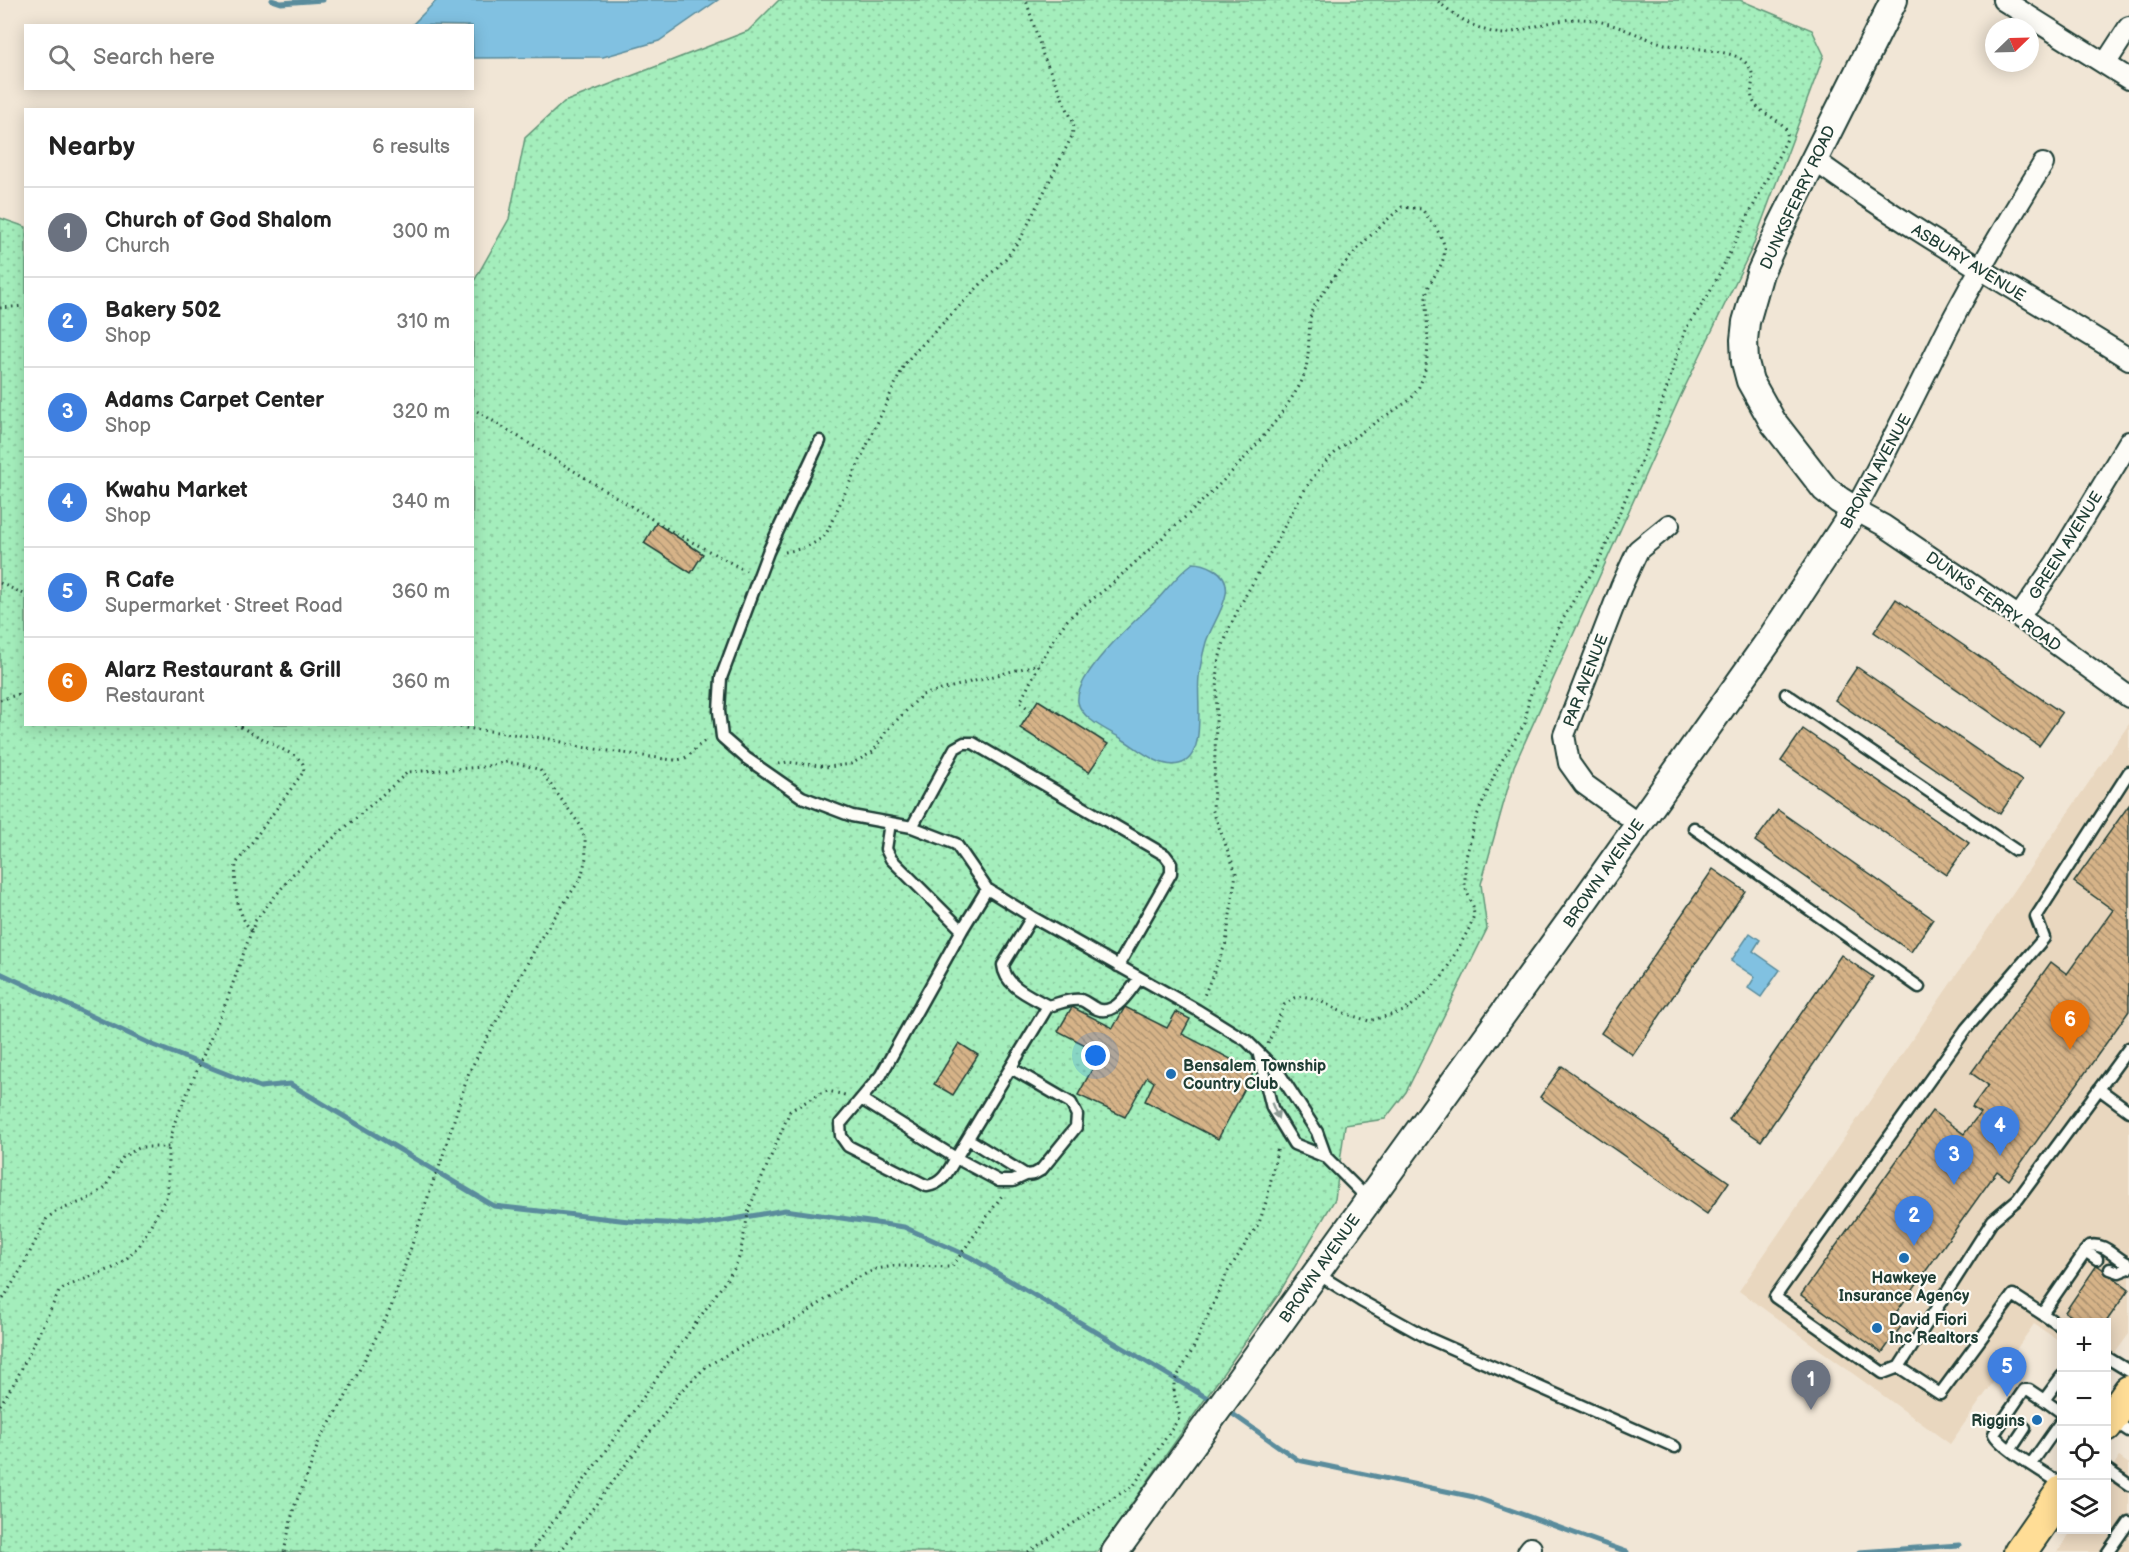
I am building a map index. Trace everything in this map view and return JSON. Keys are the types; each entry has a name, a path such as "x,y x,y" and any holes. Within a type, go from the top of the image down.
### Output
{"main road":[{"path":"2020,1552 2057,1497"}],"street":[{"name":"DUNKSFERRY ROAD","path":"1855,510 1826,489 1773,422 1750,381 1745,362 1744,340 1746,322 1760,273 1813,159 1894,0"},
{"path":"2003,0 2129,80"},
{"path":"2105,64 2129,27"},
{"name":"ASBURY AVENUE","path":"1813,159 1850,186 1980,269 2129,358"},
{"name":"BROWN AVENUE","path":"1114,1552 1575,914 1773,635 1855,510 1895,438 1949,326 2043,164"},
{"name":"GREEN AVENUE","path":"2019,618 2056,563 2129,442"},
{"name":"DUNKS FERRY ROAD","path":"1855,510 1883,525 2129,697"},
{"name":"PAR AVENUE","path":"1638,823 1584,784 1569,763 1564,735 1621,587 1638,550 1669,525"}],"lane":[{"path":"820,441 768,552 721,678 719,711 722,737 746,759 802,797 852,816 912,827 956,844 987,888 1032,917 1197,1010 1247,1041 1279,1073 1317,1132 1326,1157"},
{"path":"1786,694 2015,850"},
{"path":"912,827 955,748 964,743 973,743 1165,855 1171,863 1171,873 1118,966"},
{"path":"2129,772 2036,917 2044,938 1966,1029 1775,1297 1883,1373 1899,1367 1994,1220 2018,1199 2129,1048"},
{"path":"890,823 886,849 891,859 962,930"},
{"path":"1694,828 1919,987"},
{"path":"987,888 881,1075 840,1125 841,1136 848,1146 927,1186 936,1185 968,1139 1048,1006 1069,1000 1082,1000 1097,1010 1109,1011 1118,1005 1140,979"},
{"path":"1032,917 1003,965 1004,975 1009,982 1048,1006"},
{"path":"1259,1055 1272,1108 1294,1144 1326,1157 1368,1199"},
{"path":"861,1099 956,1158 999,1181 1013,1181 1041,1170 1076,1127 1077,1115 1071,1103 1011,1068"},
{"path":"2099,1089 2129,1111"},
{"path":"968,1139 1026,1175"},
{"path":"2042,1314 2089,1246 2096,1244 2129,1266 2119,1272 2110,1269"},
{"path":"2085,1251 2097,1259"},
{"path":"1316,1273 1360,1301 1428,1338 1675,1447"},
{"path":"1899,1367 1940,1394 2013,1295 2057,1324"},
{"path":"2111,1360 2129,1371"},
{"path":"2044,1401 2057,1382"},
{"path":"2057,1410 2029,1390 2024,1390 1994,1434 2057,1481"},
{"path":"2031,1464 2057,1426"},
{"path":"2011,1449 2025,1428"},
{"path":"2111,1472 2129,1485"},
{"path":"2108,1552 2129,1522"}],"path":[{"path":"768,552 803,549 816,543 826,534 904,366 912,354 1012,250 1022,236 1072,136 1074,124 1043,55 1026,0"},
{"path":"1259,1055 1267,1045 1284,1005 1294,998 1302,996 1316,999 1344,1013 1369,1021 1404,1011 1419,1000 1442,977 1470,927 1474,915 1473,906 1465,887 1465,861 1476,818 1498,767 1525,723 1529,698 1561,623 1601,557 1652,435 1685,330 1709,294 1788,134 1782,124 1754,104 1751,93 1753,75 1747,64 1739,58 1713,51 1666,44 1598,21 1575,19 1504,34 1493,33 1456,17 1436,0"},
{"path":"1031,711 1020,702 1039,664 1066,622 1112,584 1226,478 1269,428 1302,380 1312,310 1330,281 1382,224 1402,207 1422,209 1441,237 1444,253 1443,262 1427,293 1428,358 1426,371 1417,391 1410,400 1347,443 1323,465 1302,493 1235,617 1221,651 1218,664 1213,811 1236,873 1226,943 1197,1010"},
{"path":"0,308 24,306"},
{"path":"474,409 668,529 758,578"},
{"path":"0,583 24,593"},
{"path":"746,759 774,766 787,762 829,767 851,764 873,752 887,730 921,695 1039,664"},
{"path":"0,700 24,693"},
{"path":"239,726 297,757 303,764 304,771 236,864 234,882 244,923 252,930"},
{"path":"451,726 550,739 581,747 672,760 683,760 690,756 700,743 722,737"},
{"path":"0,1405 16,1380 59,1292 65,1287 113,1268 141,1244 168,1194 169,1147 174,1124 227,1000 255,921 294,873 408,772 483,767 507,762 540,770 580,825 585,839 586,858 581,878 542,936 469,1072 390,1310 344,1400 318,1441 294,1507 284,1552"},
{"path":"530,1552 591,1471 734,1269 740,1255 749,1209 790,1111 828,1091 861,1099"},
{"path":"1028,1552 1134,1485 1180,1417 1174,1393 1174,1382 1192,1351 1227,1274 1259,1223 1267,1199 1282,1126"},
{"path":"0,1304 23,1266 47,1218 57,1210 86,1200 105,1189 123,1157 135,1150 141,1147 169,1147"},
{"path":"560,1552 681,1391 707,1366 749,1342 801,1317 853,1280 876,1269 894,1266 952,1267 1006,1190"}],"shaded area":[{"path":"2129,724 2129,1334 2111,1359 2111,1318 2057,1318 2057,1339 2034,1324 1950,1444 1739,1291"},
{"path":"2119,1457 2129,1464 2129,1552 2058,1552 2069,1534 2111,1534 2111,1470"}],"green space":[{"path":"779,0 1740,0 1812,30 1824,55 1752,248 1681,395 1514,766 1481,884 1487,929 1406,1092 1385,1119 1345,1125 1335,1199 1278,1295 1098,1552 0,1552 0,218 24,226 24,726 474,726 474,281 509,219 525,138 564,102 748,31"}],"water":[{"path":"437,0 718,0 659,41 603,57 474,58 474,24 413,24"},
{"path":"1193,563 1209,566 1222,576 1226,584 1226,593 1224,603 1206,642 1199,673 1199,726 1194,751 1188,759 1172,765 1149,757 1096,724 1084,714 1078,702 1086,677 1109,647"},
{"path":"1750,933 1760,940 1753,951 1780,970 1761,997 1748,988 1755,977 1731,961"}],"building":[{"path":"656,523 703,554 691,573 644,543"},
{"path":"1896,599 2062,713 2039,746 1874,632"},
{"path":"1857,667 2022,781 2000,814 1835,700"},
{"path":"1038,700 1108,744 1089,772 1020,728"},
{"path":"1803,729 1969,843 1946,875 1781,761"},
{"path":"2129,805 2129,1011 2009,1180 1997,1171 1893,1317 1903,1324 1882,1353 1801,1295 1932,1111 1964,1134 1980,1113 1972,1107 1988,1085 1971,1073 2051,962 2067,974 2113,910 2074,882"},
{"path":"1778,810 1933,919 1911,952 1755,841"},
{"path":"1713,869 1745,891 1633,1055 1601,1033"},
{"path":"1841,955 1873,977 1761,1141 1729,1119"},
{"name":"Bensalem Township Country Club","path":"1072,1007 1113,1028 1125,1007 1167,1028 1176,1012 1190,1019 1182,1034 1254,1071 1218,1139 1145,1101 1154,1082 1147,1077 1125,1117 1078,1095 1101,1053 1058,1031"},
{"path":"959,1043 978,1055 953,1095 934,1084"},
{"path":"1562,1066 1729,1182 1707,1214 1540,1097"},
{"path":"2097,1265 2129,1289 2109,1318 2074,1318 2065,1312"}],"waterway":[{"path":"272,0 281,3 323,0"},
{"path":"0,973 153,1045 260,1087 290,1084 494,1206 629,1221 699,1225 785,1210 904,1227 970,1257 1214,1402"},
{"path":"1227,1410 1298,1460 1474,1497 1627,1552"},
{"path":"1859,1552 1959,1545"}],"place":[{"name":"Alarz Restaurant & Grill","path":"2070,1050"},
{"name":"Bensalem Township Country Club","path":"1171,1074"},
{"name":"Kwahu Market","path":"2000,1156"},
{"name":"Adams Carpet Center","path":"1954,1185"},
{"name":"Bakery 502","path":"1914,1246"},
{"name":"Hawkeye Insurance Agency","path":"1904,1258"},
{"name":"David Fiori Inc Realtors","path":"1877,1328"},
{"name":"R Cafe","path":"2007,1397"},
{"name":"Church of God Shalom","path":"1811,1410"},
{"name":"Riggins","path":"2037,1420"}]}
